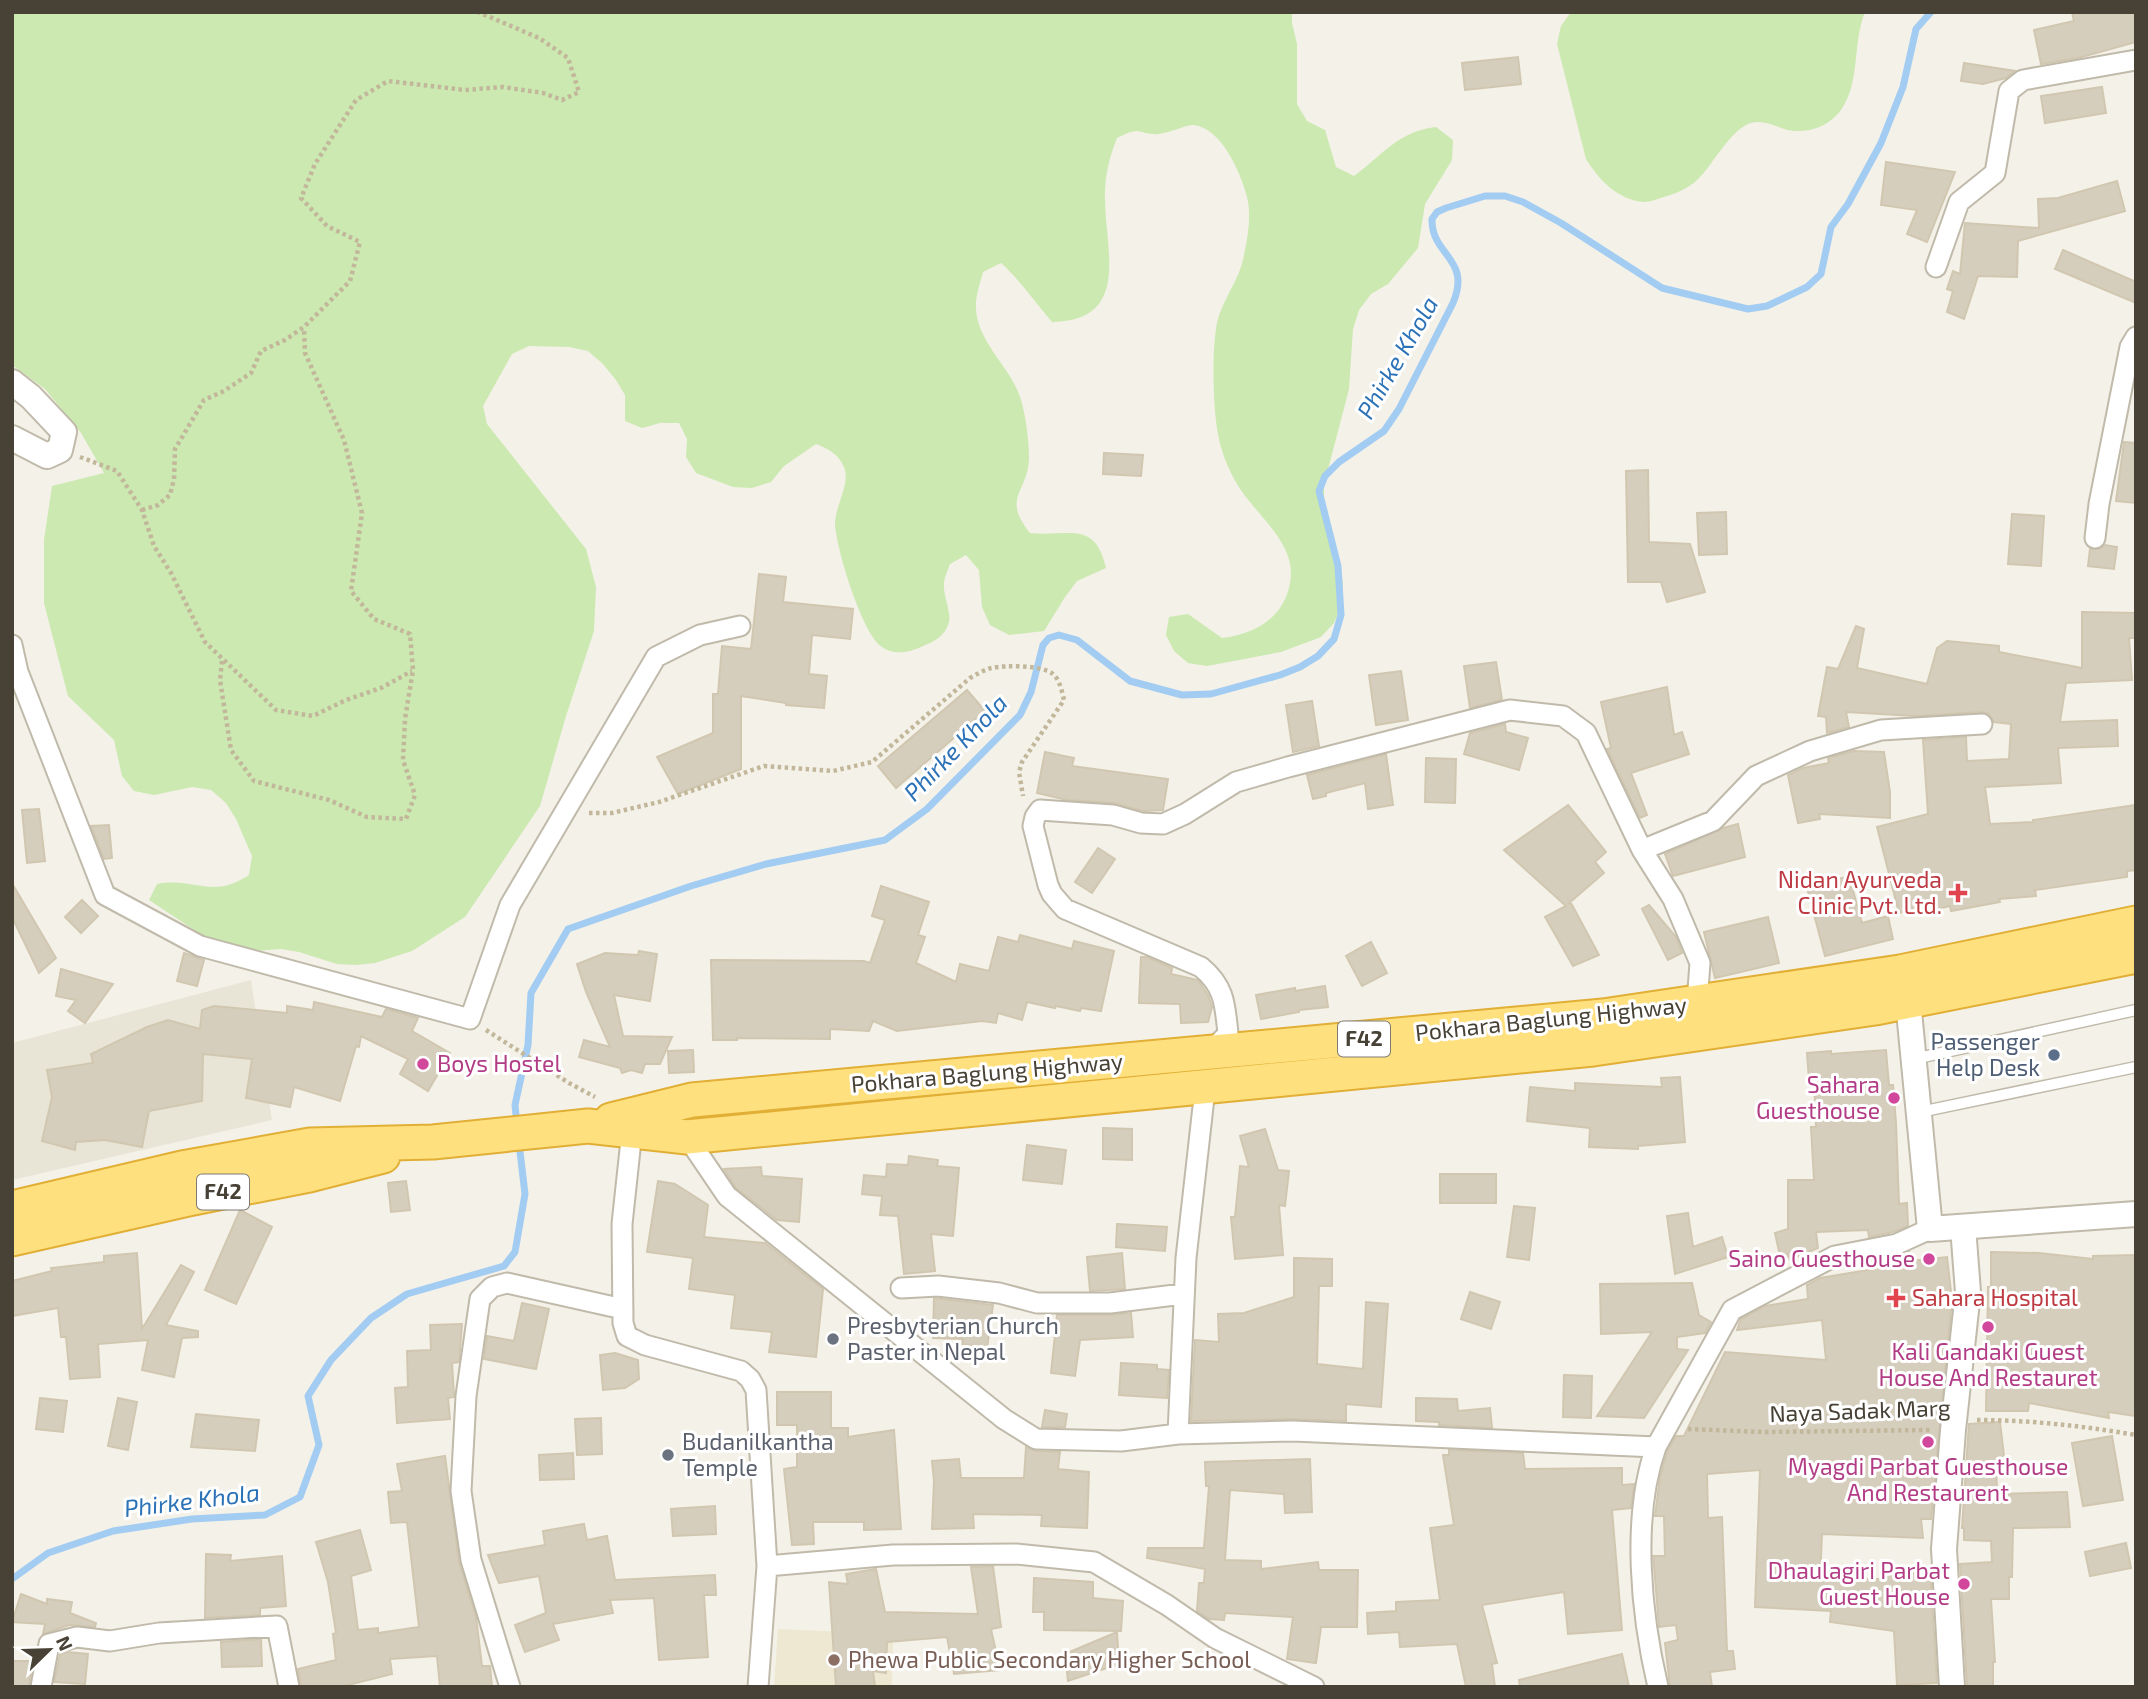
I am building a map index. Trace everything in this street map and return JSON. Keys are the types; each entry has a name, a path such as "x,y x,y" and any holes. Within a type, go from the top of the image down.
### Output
{"highway":[{"name":"Pokhara Baglung Highway","path":"588,1126 692,1100 1602,1016 1900,972 2136,923"},
{"name":"Pokhara Baglung Highway","path":"632,1131 687,1136 1593,1049 1908,1001 2136,956"},
{"name":"F42","path":"12,1208 182,1168 310,1145 433,1142 588,1126 632,1131"},
{"name":"F42","path":"12,1239 309,1175 433,1142"}],"street":[{"path":"1936,267 1959,202 1995,173 2009,91 2022,80 2136,60"},
{"path":"2095,538 2099,503 2130,347 2136,337"},
{"path":"12,382 31,397 64,432 60,450 47,456 12,438"},
{"path":"12,645 23,684 105,895 200,946 470,1019 510,905 656,657 700,635 740,626"},
{"path":"1178,1434 1183,1294 1209,1054 1228,1034 1224,996 1214,978 1202,967 1065,909 1048,885 1033,826 1040,810 1113,815 1141,823 1163,824 1185,814 1236,782 1370,744 1510,710 1563,716 1586,733 1642,850 1673,899 1700,963 1698,1003"},
{"path":"1642,850 1713,821 1756,776 1810,751 1881,730 1982,724"},
{"path":"1908,1001 1930,1229"},
{"path":"632,1131 622,1224 622,1309 627,1336 645,1345 741,1371 750,1378 756,1390 767,1566 758,1687"},
{"path":"687,1136 727,1196 1004,1419 1036,1439 1121,1441 1178,1434 1293,1431 1656,1447"},
{"path":"1658,1687 1644,1617 1641,1538 1651,1463 1656,1447 1732,1310 1835,1256 1897,1244 1930,1229 2136,1214"},
{"path":"1952,1687 1944,1549 1953,1430 1968,1292 1963,1227"},
{"path":"510,1687 471,1560 461,1491 466,1396 480,1299 492,1287 507,1283 622,1309"},
{"path":"901,1288 938,1286 999,1293 1037,1303 1110,1303 1183,1294"},
{"path":"767,1566 893,1555 1016,1554 1094,1562 1167,1605 1215,1638 1314,1687"},
{"path":"41,1687 49,1644 77,1636 110,1641 159,1633 277,1626 289,1687"}],"lane":[{"path":"1913,1059 2136,1010"},
{"path":"1919,1112 2136,1067"}],"path":[{"path":"142,510 158,505 170,495 174,479 175,449 204,400 224,391 251,373 261,351 304,327 351,281 360,242 327,226 300,198 315,164 356,100 388,82 465,90 503,87 543,93 562,100 579,92 568,58 539,38 478,12"},
{"path":"222,661 220,680 231,750 254,781 329,800 366,817 406,819 415,795 403,760 405,719 413,670 410,634 374,619 351,590 362,513 344,440 305,353 304,327"},
{"path":"60,450 117,471 142,510 154,546 171,573 205,642 276,710 313,716 346,700 381,688 413,670"},
{"path":"564,814 612,813 659,802 764,766 833,771 872,762 970,678 989,668 1021,667 1053,674 1064,700 1022,762 1019,772 1024,799 1035,817"},
{"path":"493,1034 569,1083"},
{"name":"Naya Sadak Marg","path":"1667,1428 1763,1433 1953,1430 1973,1420 2019,1420 2091,1427 2136,1435"}],"shaded area":[{"path":"251,980 272,1120 12,1180 12,1043"},
{"name":"Phewa Public Secondary Higher School","path":"778,1629 893,1634 892,1687 774,1687"}],"green space":[{"path":"12,12 1292,12 1297,44 1297,104 1307,121 1325,130 1336,167 1354,176 1392,145 1423,129 1436,127 1453,140 1452,160 1425,204 1418,248 1388,284 1371,294 1359,310 1353,329 1349,389 1324,485 1324,504 1335,541 1343,584 1342,604 1334,623 1321,637 1281,652 1207,666 1188,663 1174,651 1166,635 1169,617 1188,614 1222,638 1256,628 1275,615 1281,606 1287,595 1291,569 1281,542 1234,478 1223,453 1216,423 1216,329 1240,269 1248,229 1248,204 1240,176 1221,142 1203,128 1190,125 1155,134 1129,132 1117,138 1108,169 1105,193 1108,280 1103,297 1093,310 1077,319 1052,322 1001,263 983,272 977,295 978,322 989,345 1017,388 1024,414 1029,458 1028,470 1018,495 1017,511 1030,533 1087,536 1095,542 1106,568 1077,581 1044,631 1009,635 990,625 982,607 979,570 966,555 950,564 945,577 949,622 942,634 913,650 887,650 874,639 866,626 851,590 840,552 835,524 846,474 836,455 816,444 784,466 771,482 752,488 733,487 696,473 686,457 687,439 679,423 660,423 642,428 625,421 625,395 603,364 588,351 569,347 529,346 512,354 483,406 487,424 586,549 596,587 594,631 540,806 465,917 412,951 375,963 356,965 337,964 281,949 241,952 223,949 149,900 157,884 224,886 249,875 252,856 236,819 226,803 211,790 192,787 154,795 134,791 122,776 114,740 68,696 44,603 44,540 52,486 104,473 81,433 45,389 12,365"},
{"path":"1571,12 1865,12 1851,87 1836,116 1823,126 1800,131 1762,122 1748,124 1729,140 1694,183 1674,193 1644,202 1626,197 1610,188 1586,159 1557,44 1561,26"}],"building":[{"path":"2072,12 2136,12 2136,42 2078,58 2041,64 2034,30 2074,21"},
{"path":"1518,57 1521,84 1465,90 1462,63"},
{"path":"1964,63 2015,71 2006,78 1983,84 1961,81"},
{"path":"2102,87 2106,113 2045,123 2041,96"},
{"path":"1886,162 1955,172 1927,242 1907,234 1917,210 1881,205"},
{"path":"2117,181 2125,211 2018,241 2017,277 1978,276 1964,319 1947,312 1953,291 1947,289 1953,271 1960,274 1965,223 2039,228 2038,199 2058,198"},
{"path":"2063,250 2136,282 2136,303 2055,269"},
{"path":"2124,442 2136,443 2136,503 2116,501"},
{"path":"1104,453 1143,455 1141,476 1103,474"},
{"path":"1648,470 1649,542 1690,544 1705,592 1667,602 1661,582 1628,582 1626,471"},
{"path":"1726,512 1727,554 1699,555 1697,513"},
{"path":"2012,514 2044,516 2041,566 2008,564"},
{"path":"2105,545 2117,547 2114,569 2088,566 2090,549 2099,549"},
{"path":"759,574 786,577 783,602 853,609 850,639 812,635 809,674 827,676 824,708 786,705 741,696 741,769 678,794 657,757 713,733 713,694 718,694 722,646 751,649"},
{"path":"2082,612 2136,613 2136,638 2129,638 2132,680 2066,683 2060,722 2117,720 2118,746 2058,748 2061,783 1985,787 1990,824 2033,822 2136,805 2136,870 2127,871 2127,877 2035,890 2036,896 1999,899 2000,902 1951,911 1950,906 1928,911 1927,905 1899,913 1877,827 1928,814 1923,740 1966,737 1967,761 2009,759 2011,724 1994,722 1988,713 1982,712 1915,716 1846,712 1849,727 1827,733 1826,717 1818,716 1827,667 1838,669 1856,626 1864,629 1857,668 1927,684 1937,648 1947,641 1999,646 1999,652 2082,668"},
{"path":"1496,662 1502,700 1470,708 1464,666"},
{"path":"1401,671 1408,720 1376,725 1369,675"},
{"path":"1667,687 1674,735 1682,732 1689,754 1631,773 1647,815 1640,818 1607,749 1611,748 1601,702"},
{"path":"967,690 985,711 896,788 878,766"},
{"path":"1312,701 1319,746 1293,752 1286,705"},
{"path":"1505,724 1506,732 1528,738 1519,770 1464,754 1470,733"},
{"path":"1854,751 1884,752 1890,792 1890,818 1819,814 1820,819 1798,823 1788,775 1803,768 1829,763 1828,758"},
{"path":"1045,752 1074,758 1072,766 1168,779 1163,810 1143,811 1114,803 1067,800 1037,793"},
{"path":"1386,754 1393,805 1368,809 1365,783 1313,799 1307,775"},
{"path":"1426,758 1456,759 1455,803 1425,802"},
{"path":"1568,805 1606,852 1595,862 1604,873 1568,904 1571,903 1599,955 1573,966 1545,917 1566,906 1504,850"},
{"path":"39,809 45,861 27,863 22,810"},
{"path":"1738,824 1745,857 1673,876 1665,854"},
{"path":"109,825 112,858 104,859 91,826"},
{"path":"1098,848 1115,859 1092,893 1075,882"},
{"path":"1849,876 1862,923 1888,916 1893,939 1825,956 1807,888"},
{"path":"13,885 56,958 39,973 12,917"},
{"path":"881,886 929,902 918,935 925,937 916,963 956,982 960,964 989,971 998,937 1018,942 1020,935 1072,949 1074,941 1114,951 1101,1011 1055,1008 1027,1002 1022,1020 998,1013 996,1023 982,1021 897,1031 873,1021 869,1031 830,1029 830,1039 713,1040 711,960 870,963 885,920 872,916"},
{"path":"82,900 98,916 81,933 65,917"},
{"path":"1649,905 1676,937 1682,953 1668,960 1642,909"},
{"path":"1768,917 1779,963 1715,978 1704,932"},
{"path":"1371,942 1387,973 1362,986 1346,956"},
{"path":"639,951 657,954 650,1001 614,995 623,1036 672,1037 660,1064 645,1064 642,1073 631,1070 622,1073 620,1068 579,1057 584,1040 610,1047 577,964 605,953 638,955"},
{"path":"184,953 204,960 197,986 177,981"},
{"path":"1141,957 1172,968 1171,974 1197,980 1208,995 1212,1007 1208,1022 1181,1023 1180,1004 1139,1003"},
{"path":"61,969 113,984 85,1023 68,1011 76,1000 56,996"},
{"path":"1325,986 1328,1007 1299,1010 1261,1019 1256,995"},
{"path":"314,1002 382,1017 386,1009 418,1018 412,1031 450,1053 428,1091 400,1074 408,1059 361,1036 340,1101 294,1087 290,1107 246,1098 252,1059 203,1054 202,1101 149,1111 142,1147 105,1140 76,1142 75,1150 42,1141 52,1097 47,1070 93,1063 91,1054 168,1020 200,1029 202,1010 214,1006 287,1013 287,1006 313,1010"},
{"path":"693,1050 694,1072 669,1073 668,1051"},
{"path":"1886,1050 1889,1085 1893,1085 1899,1204 1907,1203 1908,1226 1869,1237 1868,1230 1816,1232 1818,1248 1790,1260 1787,1254 1780,1256 1775,1233 1788,1229 1788,1180 1814,1180 1811,1127 1816,1127 1814,1080 1809,1080 1807,1053"},
{"path":"1680,1077 1685,1142 1638,1146 1638,1149 1589,1147 1590,1128 1527,1121 1530,1087 1575,1091 1575,1083 1662,1087 1661,1078"},
{"path":"1103,1128 1132,1129 1132,1160 1103,1159"},
{"path":"1265,1129 1278,1170 1289,1171 1285,1206 1279,1205 1283,1255 1235,1259 1231,1217 1235,1217 1240,1166 1249,1167 1240,1136"},
{"path":"1027,1145 1066,1150 1062,1184 1023,1180"},
{"path":"909,1156 938,1160 937,1166 959,1168 953,1236 931,1234 935,1271 904,1274 898,1216 880,1215 882,1196 862,1194 864,1175 886,1177 887,1164 908,1165"},
{"path":"761,1167 762,1176 802,1179 799,1222 777,1220 736,1188 724,1169"},
{"path":"1440,1174 1496,1174 1496,1203 1440,1203"},
{"path":"406,1181 410,1210 391,1212 388,1183"},
{"path":"658,1181 675,1184 708,1205 704,1237 765,1243 823,1289 816,1357 769,1352 772,1332 731,1328 735,1295 689,1289 693,1258 647,1252"},
{"path":"1514,1206 1535,1208 1529,1260 1507,1257"},
{"path":"240,1210 272,1227 236,1304 205,1290"},
{"path":"1688,1213 1693,1247 1722,1237 1728,1257 1675,1274 1667,1216"},
{"path":"1117,1224 1167,1227 1165,1251 1116,1247"},
{"path":"1909,1252 1910,1261 1947,1257 1952,1300 1931,1519 1921,1519 1923,1538 1822,1534 1820,1579 1880,1579 1881,1570 1930,1567 1937,1683 1897,1685 1894,1631 1830,1622 1831,1611 1755,1607 1760,1470 1707,1474 1708,1518 1722,1517 1727,1651 1733,1651 1735,1669 1710,1672 1712,1687 1670,1687 1665,1643 1678,1640 1676,1625 1659,1627 1653,1556 1665,1556 1664,1516 1655,1516 1660,1477 1667,1452 1676,1436 1684,1436 1725,1352 1826,1360 1822,1320 1737,1330 1741,1319 1765,1306 1808,1299 1807,1285 1820,1278 1874,1269 1873,1261"},
{"path":"1991,1252 2039,1253 2093,1259 2093,1256 2136,1255 2136,1416 2108,1412 2109,1418 2029,1403 2028,1411 1986,1411"},
{"path":"137,1253 142,1329 181,1265 194,1272 166,1325 198,1331 198,1337 182,1338 174,1377 142,1370 148,1340 98,1344 100,1377 70,1379 66,1337 61,1337 58,1308 12,1316 12,1281 52,1271 51,1268 104,1262 104,1256"},
{"path":"1122,1253 1125,1289 1090,1291 1087,1257"},
{"path":"1294,1258 1332,1259 1332,1286 1319,1286 1317,1364 1363,1369 1366,1302 1388,1304 1381,1407 1346,1404 1346,1421 1191,1421 1195,1340 1219,1342 1218,1314 1244,1313 1294,1297"},
{"path":"1692,1283 1699,1315 1711,1322 1705,1333 1677,1337 1677,1349 1688,1350 1644,1418 1597,1416 1652,1332 1601,1334 1600,1284"},
{"path":"1470,1292 1500,1302 1491,1329 1461,1319"},
{"path":"934,1298 993,1305 987,1348 962,1344 963,1339 933,1338"},
{"path":"522,1303 549,1309 536,1369 484,1359 487,1336 514,1341"},
{"path":"1131,1313 1133,1337 1080,1340 1075,1376 1051,1373 1057,1315"},
{"path":"462,1324 459,1362 452,1363 454,1397 448,1398 450,1419 397,1423 395,1388 408,1387 407,1351 431,1350 430,1325"},
{"path":"615,1353 638,1360 639,1379 625,1388 603,1390 600,1355"},
{"path":"1121,1363 1157,1365 1157,1369 1169,1370 1167,1398 1119,1395"},
{"path":"1564,1375 1592,1376 1591,1418 1563,1417"},
{"path":"777,1392 831,1392 831,1428 848,1428 848,1437 894,1430 901,1529 864,1530 864,1522 813,1522 814,1544 792,1545 784,1469 797,1467 797,1425 777,1425"},
{"path":"40,1398 67,1401 63,1432 36,1429"},
{"path":"118,1398 137,1402 128,1450 108,1446"},
{"path":"1416,1398 1457,1399 1458,1411 1490,1408 1492,1428 1416,1421"},
{"path":"1045,1410 1067,1414 1065,1427 1042,1427"},
{"path":"196,1414 259,1420 255,1451 191,1447"},
{"path":"601,1418 602,1454 577,1455 575,1419"},
{"path":"2000,1422 2004,1456 1996,1457 1997,1494 2067,1492 2070,1527 2013,1528 2009,1599 1991,1599 1995,1662 1993,1687 1967,1687 1960,1564 1992,1562 1991,1541 1964,1540 1962,1528 1969,1424"},
{"path":"2112,1436 2123,1500 2083,1506 2072,1443"},
{"path":"1026,1447 1036,1451 1060,1452 1058,1469 1089,1472 1087,1528 1041,1526 1042,1515 973,1514 974,1528 932,1529 932,1461 959,1459 961,1478 1024,1478"},
{"path":"1449,1450 1523,1453 1525,1469 1622,1468 1622,1485 1634,1484 1631,1508 1612,1510 1622,1630 1568,1634 1564,1592 1482,1605 1497,1663 1492,1664 1495,1687 1466,1687 1457,1644 1400,1647 1399,1632 1368,1634 1367,1613 1396,1611 1396,1602 1440,1600 1430,1528 1454,1525 1443,1455 1449,1455"},
{"path":"573,1453 574,1479 540,1480 539,1455"},
{"path":"445,1456 459,1562 476,1617 482,1666 490,1666 492,1687 440,1687 437,1656 390,1659 392,1674 340,1687 301,1687 298,1669 336,1660 333,1634 336,1633 328,1582 316,1542 360,1530 371,1570 351,1576 358,1630 378,1628 378,1633 419,1627 407,1522 391,1523 388,1492 402,1491 397,1464"},
{"path":"1310,1459 1312,1512 1285,1513 1284,1494 1230,1490 1225,1560 1261,1561 1261,1569 1318,1562 1319,1570 1358,1570 1357,1627 1321,1627 1316,1663 1287,1659 1293,1617 1225,1613 1224,1620 1209,1619 1197,1611 1199,1583 1204,1583 1205,1569 1147,1558 1148,1548 1204,1548 1209,1486 1206,1486 1205,1462"},
{"path":"715,1506 716,1534 673,1536 671,1509"},
{"path":"584,1524 587,1540 607,1536 615,1580 715,1575 716,1595 704,1595 708,1657 659,1660 654,1598 610,1600 613,1613 553,1624 559,1640 525,1652 515,1625 546,1613 539,1576 499,1583 488,1555 545,1545 543,1531"},
{"path":"2126,1543 2131,1568 2090,1576 2085,1552"},
{"path":"206,1554 231,1555 230,1561 282,1556 286,1606 260,1608 260,1615 205,1618"},
{"path":"993,1566 1001,1627 991,1629 1000,1670 954,1674 947,1637 887,1642 886,1673 873,1671 875,1687 836,1687 829,1582 848,1584 846,1574 876,1569 885,1612 978,1614 971,1567"},
{"path":"1034,1578 1093,1582 1093,1598 1123,1601 1121,1631 1044,1630 1044,1612 1033,1612"},
{"path":"21,1594 47,1604 47,1599 72,1602 70,1613 96,1623 95,1627 69,1625 43,1634 45,1624 12,1622"},
{"path":"1117,1632 1119,1664 1068,1681 1065,1654"},
{"path":"261,1639 262,1666 222,1667 221,1642"},
{"path":"60,1654 88,1654 85,1684 54,1682"},
{"path":"1622,1654 1629,1687 1520,1687 1519,1680"},
{"path":"12,1661 33,1661 29,1687 12,1687"}],"waterway":[{"name":"Phirke Khola","path":"517,1125 515,1105 528,1045 531,993 568,929 691,886 766,864 885,840 927,809 1020,715 1031,692 1043,645 1049,638 1059,635 1077,640 1130,681 1182,695 1211,694 1280,675 1318,656 1334,639 1341,615 1338,566 1319,491 1325,476 1339,462 1384,431 1399,409 1453,303 1458,288 1458,276 1433,231 1432,219 1437,212 1485,196 1505,196 1523,202 1561,223 1662,288 1748,309 1767,306 1807,287 1821,274 1831,227 1848,204 1881,143 1903,87 1916,29 1931,12"},
{"name":"Phirke Khola","path":"12,1579 48,1553 113,1531 192,1519 265,1515 300,1497 319,1445 308,1396 331,1360 371,1318 407,1294 504,1266 515,1252 525,1194 519,1143"}],"place":[{"name":"Nidan Ayurveda Clinic Pvt. Ltd.","path":"1958,893"},
{"name":"Passenger Help Desk","path":"2054,1055"},
{"name":"Boys Hostel","path":"423,1064"},
{"name":"Sahara Guesthouse","path":"1894,1098"},
{"name":"Saino Guesthouse","path":"1929,1259"},
{"name":"Sahara Hospital","path":"1896,1298"},
{"name":"Kali Gandaki Guest House And Restauret","path":"1988,1327"},
{"name":"Presbyterian Church Paster in Nepal","path":"833,1339"},
{"name":"Myagdi Parbat Guesthouse And Restaurent","path":"1928,1442"},
{"name":"Budanilkantha Temple","path":"668,1455"},
{"name":"Dhaulagiri Parbat Guest House","path":"1964,1584"},
{"name":"Phewa Public Secondary Higher School","path":"834,1660"}]}
